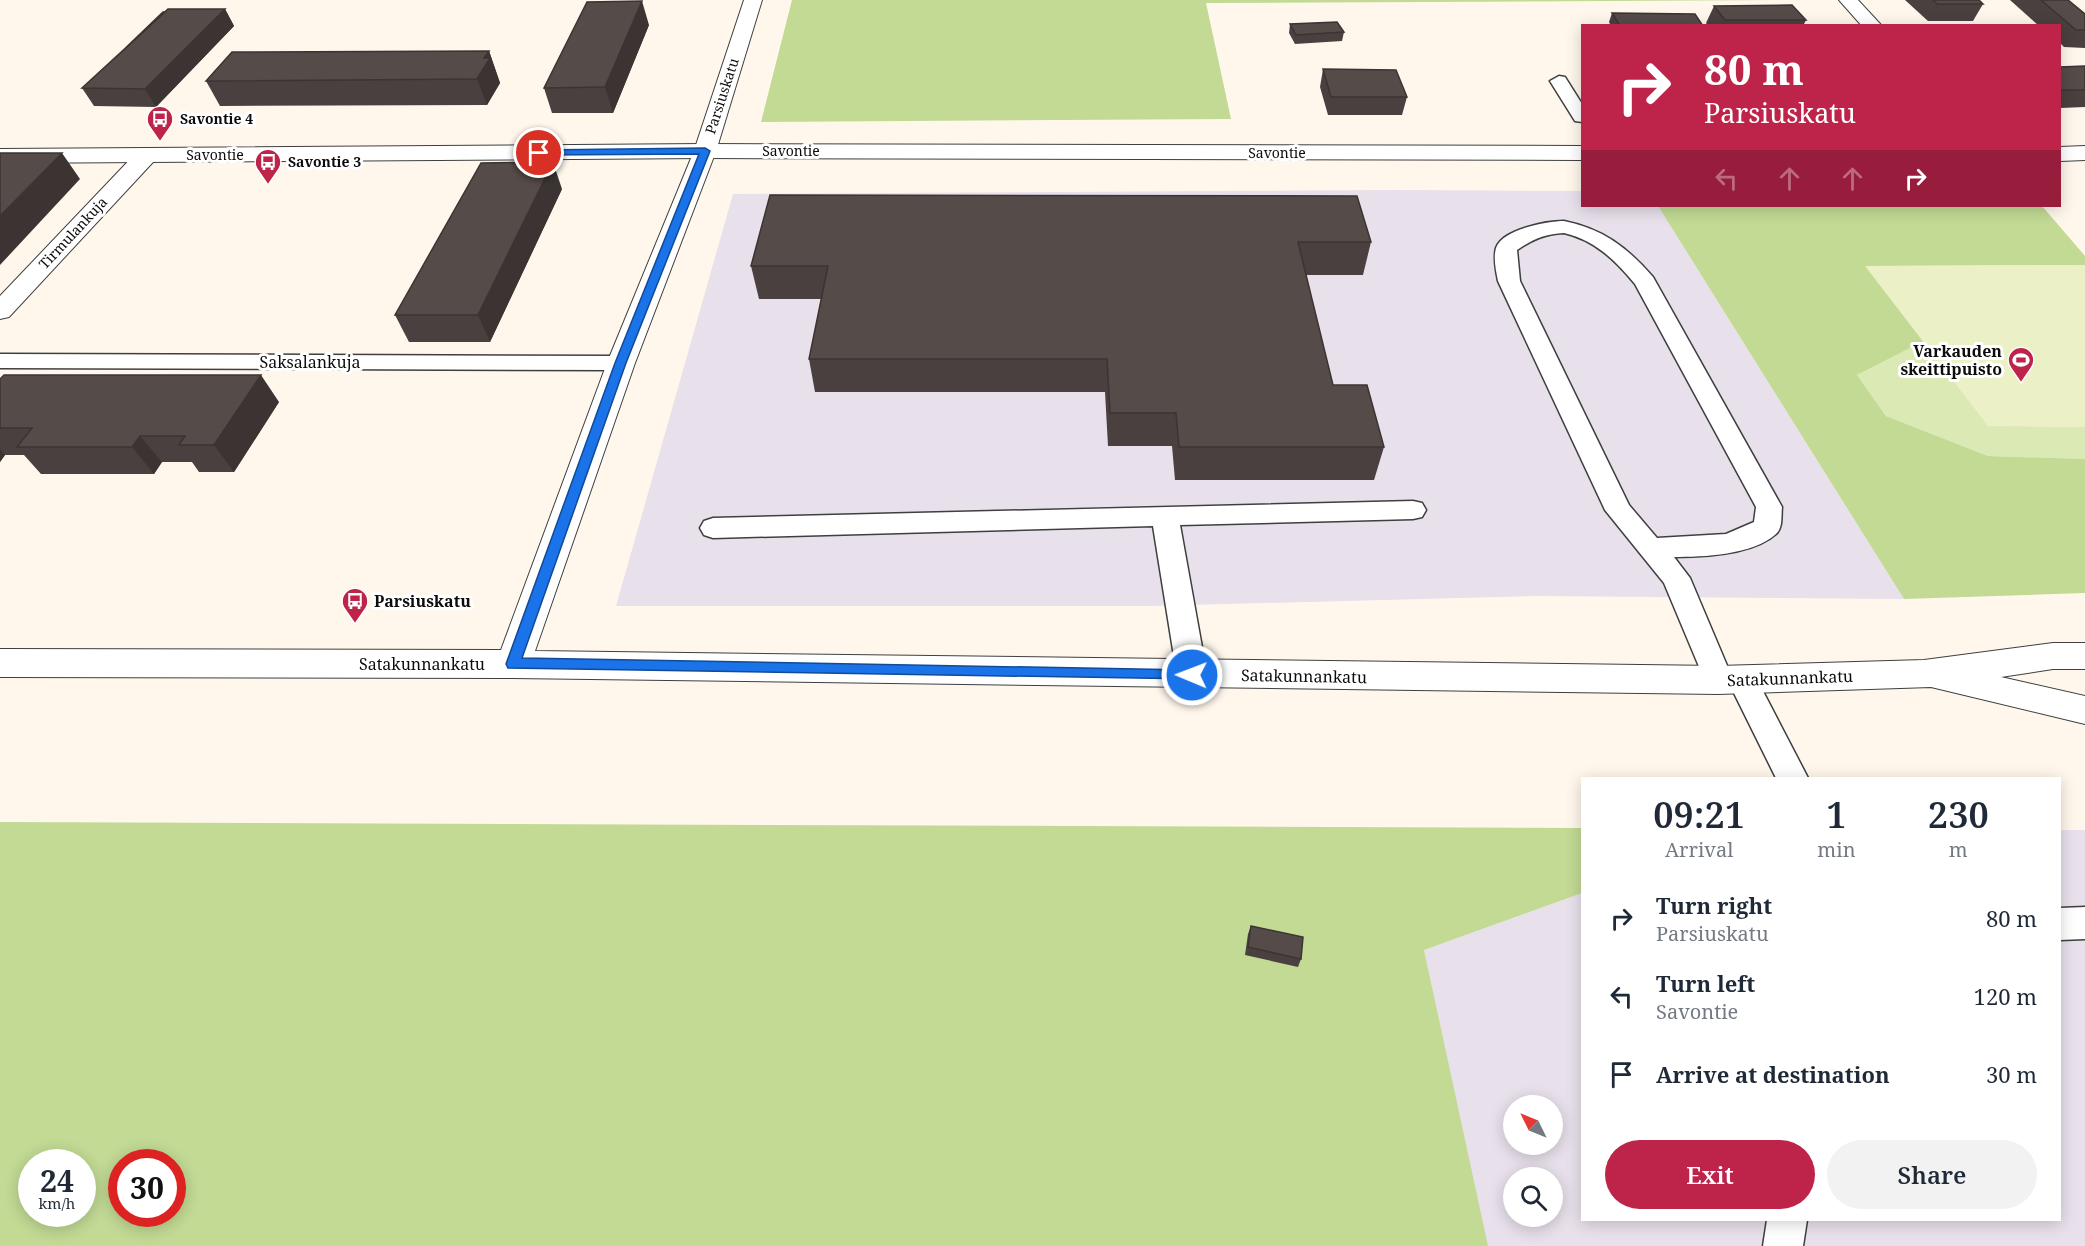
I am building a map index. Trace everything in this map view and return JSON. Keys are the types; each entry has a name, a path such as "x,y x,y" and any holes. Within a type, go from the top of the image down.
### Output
{"street":[{"name":"Parsiuskatu","path":"513,664 621,363 705,151 753,0"},
{"path":"1848,0 1871,24"},
{"name":"Savontie","path":"0,156 705,151 1581,153"},
{"path":"2061,154 2085,153"},
{"name":"Tirmulankuja","path":"0,311 146,156"},
{"name":"Satakunnankatu","path":"0,663 513,664 1192,675 1730,680 1924,674 2053,656 2085,656"},
{"name":"Satakunnankatu","path":"1924,674 2085,710"}],"lane":[{"path":"1559,81 1581,115"},
{"path":"1651,548 1722,545 1749,539 1767,527 1769,507 1645,282 1627,258 1605,240 1573,228 1546,226 1523,235 1508,247 1506,264 1509,282 1618,510 1676,578 1730,680 1791,777"},
{"name":"Saksalankuja","path":"0,361 621,363"},
{"path":"713,528 1413,510"},
{"path":"1165,517 1192,675"},
{"path":"2061,924 2085,923"},
{"path":"1783,1246 1787,1221"}],"shaded area":[{"path":"1581,191 1581,207 1659,207 1904,599 1537,596 1149,606 616,606 733,194"},
{"path":"2061,830 2085,830 2085,1246 1487,1246 1424,950 1581,893 1581,1221 2061,1221"}],"green space":[{"path":"792,0 1802,0 1206,3 1231,119 761,122"},
{"path":"1659,207 2043,207 2085,256 2085,265 1866,266 1924,341 1857,375 1886,416 1988,456 2085,459 2085,593 1904,599"},
{"name":"Varkauden skeittipuisto","path":"2085,265 2085,427 1988,426 1865,266"},
{"path":"1924,341 1988,425 2085,427 2085,459 1988,456 1886,416 1857,375"},
{"path":"0,822 1581,828 1581,893 1424,950 1488,1246 0,1246"}],"building":[{"path":"1933,0 1979,0 1983,4 1937,4"},
{"path":"2041,0 2068,0 2085,14 2085,30 2076,30"},
{"path":"642,1 605,87 544,88 587,2"},
{"path":"1792,5 1806,20 1725,20 1714,6"},
{"path":"168,9 225,9 145,89 82,88"},
{"path":"163,12 165,12 114,59"},
{"path":"1612,13 1695,14 1702,24 1619,24"},
{"path":"1337,22 1344,32 1296,35 1290,24"},
{"path":"489,51 484,58 490,58 477,79 206,81 232,52"},
{"path":"2085,66 2085,90 2061,90 2061,67"},
{"path":"1323,69 1396,70 1407,97 1331,97"},
{"path":"0,153 62,153 0,216"},
{"path":"553,162 478,315 395,315 481,163"},
{"path":"770,195 1357,196 1371,242 1298,242 1333,385 1367,385 1384,447 1179,447 1176,413 1110,413 1107,359 809,359 828,266 751,266"},
{"path":"4,375 261,375 214,445 179,445 185,436 140,436 132,447 17,447 32,428 0,428 0,379"},
{"path":"1251,926 1303,937 1301,959 1248,947"}],"place":[{"name":"Savontie 4","path":"160,142"},
{"name":"Savontie 3","path":"268,185"},
{"name":"Varkauden skeittipuisto","path":"2021,383"},
{"name":"Parsiuskatu","path":"355,624"}],"route":[{"path":"539,153 705,151 621,363 513,664 1192,675"}]}
